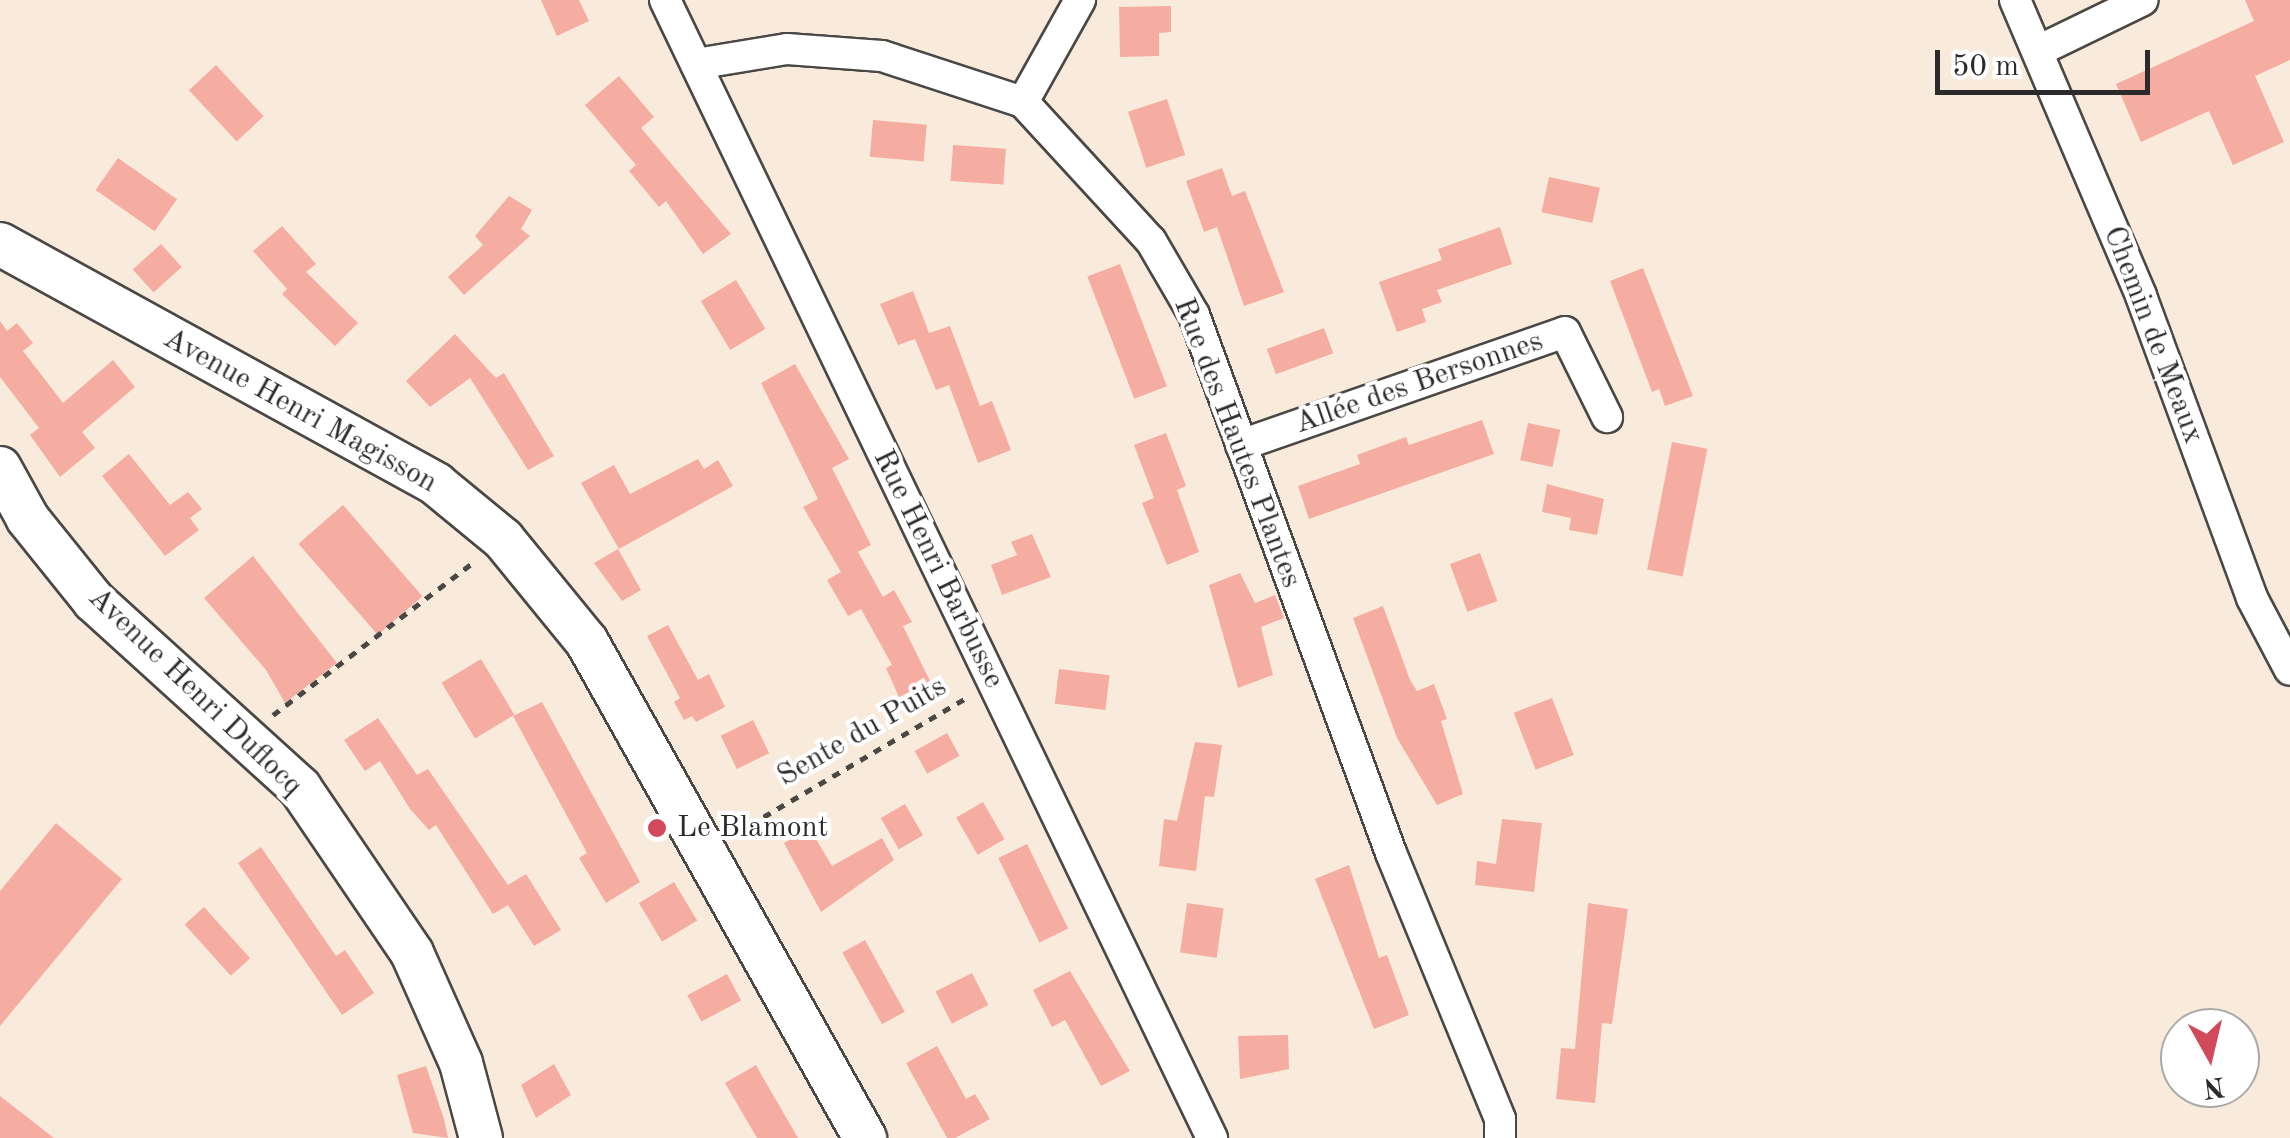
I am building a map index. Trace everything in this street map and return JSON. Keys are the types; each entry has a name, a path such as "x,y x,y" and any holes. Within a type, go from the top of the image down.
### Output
{"main road":[{"name":"Avenue Henri Magisson","path":"0,244 436,484 503,540 587,642 866,1138"},
{"name":"Avenue Henri Duflocq","path":"0,468 28,519 94,601 300,788 412,953 461,1062 481,1138"}],"street":[{"name":"Rue Henri Barbusse","path":"665,0 1212,1138"},
{"path":"1023,102 1080,0"},
{"name":"Chemin de Meaux","path":"2015,0 2040,50 2141,296 2252,598 2290,670"},
{"path":"2040,50 2143,0"},
{"name":"Rue des Hautes Plantes","path":"696,64 787,49 882,56 1023,102 1151,241 1194,315 1390,853 1500,1119 1500,1138"},
{"name":"Allée des Bersonnes","path":"1241,445 1565,332 1607,418"}],"path":[{"path":"242,738 503,540"},
{"name":"Sente du Puits","path":"706,856 747,823 993,683"}],"building":[{"path":"541,0 579,0 589,21 557,36"},
{"path":"2245,0 2290,0 2290,60 2255,76 2284,142 2233,165 2209,111 2141,142 2116,84 2254,21"},
{"path":"1171,6 1171,32 1159,33 1159,56 1120,57 1119,7"},
{"path":"216,65 264,116 237,141 189,90"},
{"path":"619,76 654,117 641,128 731,234 703,254 666,201 659,207 629,171 636,165 585,105"},
{"path":"1167,99 1185,155 1146,168 1128,112"},
{"path":"873,120 927,125 924,162 870,157"},
{"path":"953,145 1006,149 1003,185 950,181"},
{"path":"118,158 177,199 155,231 96,190"},
{"path":"1222,168 1232,196 1245,191 1284,292 1244,306 1217,227 1204,232 1186,181"},
{"path":"1549,177 1600,188 1592,223 1542,212"},
{"path":"509,196 532,210 521,229 530,236 464,295 448,277 483,245 475,236"},
{"path":"282,226 316,264 306,272 358,323 335,346 282,294 287,289 253,251"},
{"path":"1500,227 1512,264 1437,290 1442,302 1422,309 1426,322 1397,332 1379,282 1442,260 1438,249"},
{"path":"161,244 182,267 154,292 133,269"},
{"path":"1120,264 1167,386 1134,399 1087,277"},
{"path":"1643,268 1693,396 1665,406 1659,389 1652,392 1610,281"},
{"path":"736,280 765,329 730,350 701,301"},
{"path":"913,291 929,333 950,326 980,406 992,401 1011,450 978,463 949,385 936,390 915,339 898,345 880,304"},
{"path":"0,321 7,331 17,323 33,343 23,351 63,403 113,360 135,387 82,432 95,448 60,477 30,435 39,428 0,377"},
{"path":"1324,328 1333,353 1276,374 1267,349"},
{"path":"455,334 496,378 504,373 554,456 528,470 470,378 430,407 406,381"},
{"path":"795,364 849,459 832,468 871,545 858,552 883,597 894,590 912,622 903,626 930,681 899,697 886,668 892,665 861,609 848,616 827,580 841,572 803,507 818,499 761,383"},
{"path":"1482,420 1494,454 1309,519 1298,486 1360,464 1357,455 1406,437 1409,445"},
{"path":"1528,423 1560,430 1552,467 1520,460"},
{"path":"1166,433 1186,486 1177,490 1199,552 1167,565 1142,503 1154,498 1134,445"},
{"path":"1672,442 1707,449 1683,576 1647,570"},
{"path":"129,454 170,505 188,492 202,509 190,518 199,530 165,556 102,476"},
{"path":"698,459 704,469 718,460 733,486 619,549 581,483 614,465 630,494"},
{"path":"1547,484 1604,499 1597,535 1569,530 1571,518 1542,512"},
{"path":"343,505 422,596 378,635 298,544"},
{"path":"1032,534 1051,577 1002,595 991,565 1017,555 1011,542"},
{"path":"618,549 641,590 622,601 594,563"},
{"path":"1480,553 1497,601 1467,612 1450,564"},
{"path":"253,556 337,663 285,703 266,670 204,598"},
{"path":"1240,573 1255,603 1275,595 1284,618 1261,627 1273,675 1238,688 1209,585"},
{"path":"1383,606 1410,680 1417,691 1434,684 1447,719 1441,721 1463,794 1437,805 1397,738 1353,618"},
{"path":"668,625 698,680 709,674 725,707 696,722 692,716 684,720 674,702 680,698 647,636"},
{"path":"481,659 514,715 475,738 442,683"},
{"path":"1059,669 1110,675 1105,710 1055,704"},
{"path":"1552,698 1574,755 1536,770 1514,713"},
{"path":"542,702 640,882 606,903 579,858 587,853 513,716"},
{"path":"378,718 417,775 428,769 508,885 526,874 561,930 534,946 508,905 493,914 436,825 429,830 410,809 380,761 365,771 344,740"},
{"path":"753,720 769,753 737,769 721,736"},
{"path":"947,733 960,756 927,774 915,751"},
{"path":"1195,742 1222,745 1214,797 1205,796 1196,871 1159,866 1164,819 1177,821"},
{"path":"983,802 1004,839 978,855 956,817"},
{"path":"905,804 923,835 899,849 881,818"},
{"path":"1502,819 1542,823 1534,892 1475,885 1477,861 1496,864"},
{"path":"56,823 122,879 0,1026 0,891"},
{"path":"810,829 832,866 882,838 894,860 821,912 784,843"},
{"path":"1027,844 1068,928 1039,943 998,858"},
{"path":"261,847 336,956 345,950 374,993 342,1015 238,863"},
{"path":"1349,865 1379,958 1387,955 1409,1015 1374,1029 1315,879"},
{"path":"674,882 697,921 662,942 639,903"},
{"path":"1187,903 1224,908 1217,958 1180,953"},
{"path":"1588,903 1628,909 1612,1024 1602,1023 1595,1103 1556,1099 1561,1048 1575,1049"},
{"path":"204,907 250,958 231,976 185,924"},
{"path":"865,940 905,1012 882,1024 842,953"},
{"path":"1070,971 1130,1071 1101,1086 1065,1020 1052,1027 1033,990"},
{"path":"972,973 988,1005 952,1024 935,992"},
{"path":"727,974 741,1000 701,1022 687,995"},
{"path":"1288,1035 1289,1069 1240,1079 1238,1036"},
{"path":"937,1046 966,1099 975,1094 990,1119 955,1138 947,1138 906,1063"},
{"path":"554,1064 571,1095 536,1118 521,1085"},
{"path":"756,1065 798,1138 757,1138 725,1083"},
{"path":"426,1066 448,1138 413,1133 397,1075"},
{"path":"0,1096 54,1138 0,1138"}],"place":[{"name":"Le Blamont","path":"657,828"}]}
